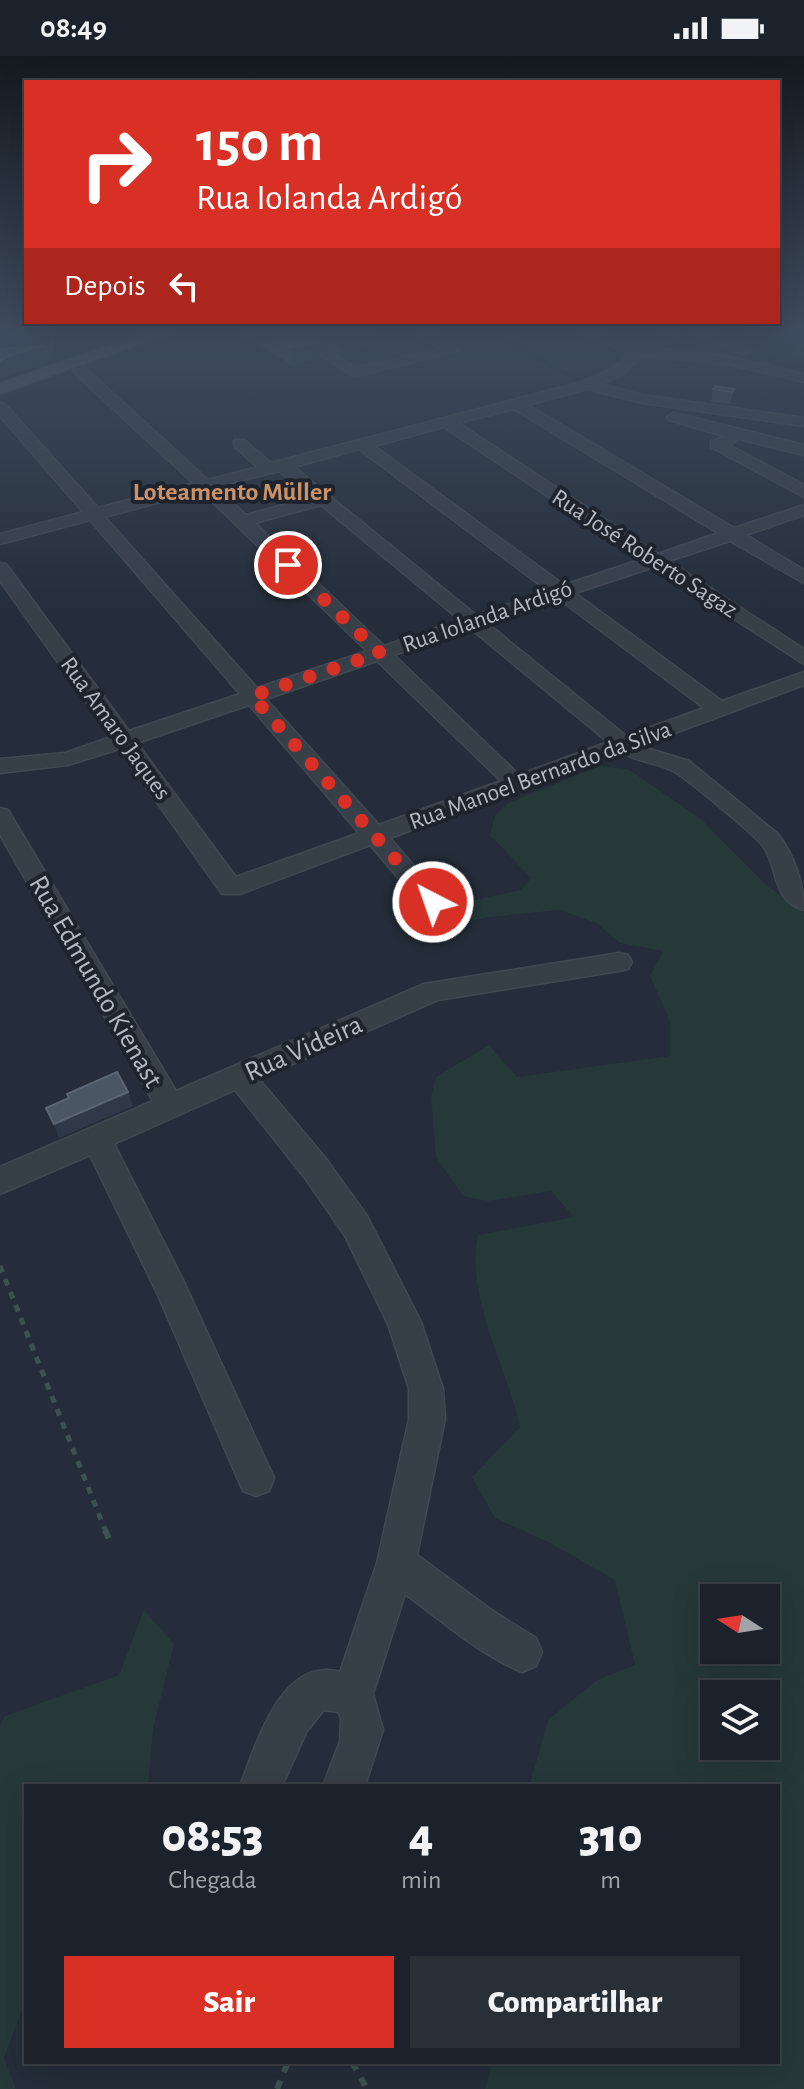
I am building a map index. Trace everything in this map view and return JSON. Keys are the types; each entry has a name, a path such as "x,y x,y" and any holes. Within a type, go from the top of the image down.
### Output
{"street":[{"path":"17,427 433,902"},
{"path":"144,427 516,784"},
{"path":"0,539 427,427"},
{"name":"Rua José Roberto Sagaz","path":"453,427 804,658"},
{"path":"554,427 804,578"},
{"path":"707,427 804,450"},
{"path":"745,437 716,444 804,492"},
{"path":"239,443 323,499 623,744 640,755 681,766 770,839 777,847 789,890 804,902"},
{"path":"362,444 719,709"},
{"path":"243,521 323,499"},
{"name":"Rua Iolanda Ardigó","path":"0,766 58,761 804,510"},
{"name":"Rua Amaro Jaques","path":"0,568 231,888"},
{"name":"Rua Manoel Bernardo da Silva","path":"231,888 804,678"},
{"name":"Rua Edmundo Kienast","path":"0,815 170,1106"},
{"name":"Rua Videira","path":"0,1181 433,991 619,962"},
{"path":"239,1075 316,1169 356,1226 404,1322 426,1389 427,1419 396,1563 352,1697"},
{"path":"96,1138 171,1288 256,1478"},
{"path":"396,1563 479,1625 522,1652"},
{"path":"262,1784 306,1695 329,1689 352,1697 361,1709 364,1725 345,1784"}],"path":[{"path":"0,1266 109,1539"},
{"path":"277,2089 287,2064"},
{"path":"353,2064 367,2089"}],"shaded area":[{"path":"600,766 628,769 700,818 764,883 804,913 804,2089 485,2089 491,2064 780,2064 780,1784 530,1784 548,1720 597,1680 635,1665 615,1580 550,1543 495,1518 472,1477 520,1427 482,1307 477,1283 478,1235 574,1217 551,1191 488,1201 463,1196 436,1157 431,1096 436,1077 489,1045 517,1077 670,1056 670,1021 650,976 663,951 620,943 598,924 561,910 488,917 446,927 414,925 469,901 521,890 531,878 490,835 495,816 508,803"},
{"path":"144,1610 174,1644 153,1729 148,1784 24,1784 24,2004 4,2058 16,2089 0,2089 0,1726 5,1716 119,1675"}],"building":[{"path":"117,1072 128,1092 54,1124 46,1108 69,1098 67,1094"}],"district":[{"name":"Loteamento Müller","path":"232,491"}],"route":[{"path":"288,565 380,653 252,696 433,902"}]}
